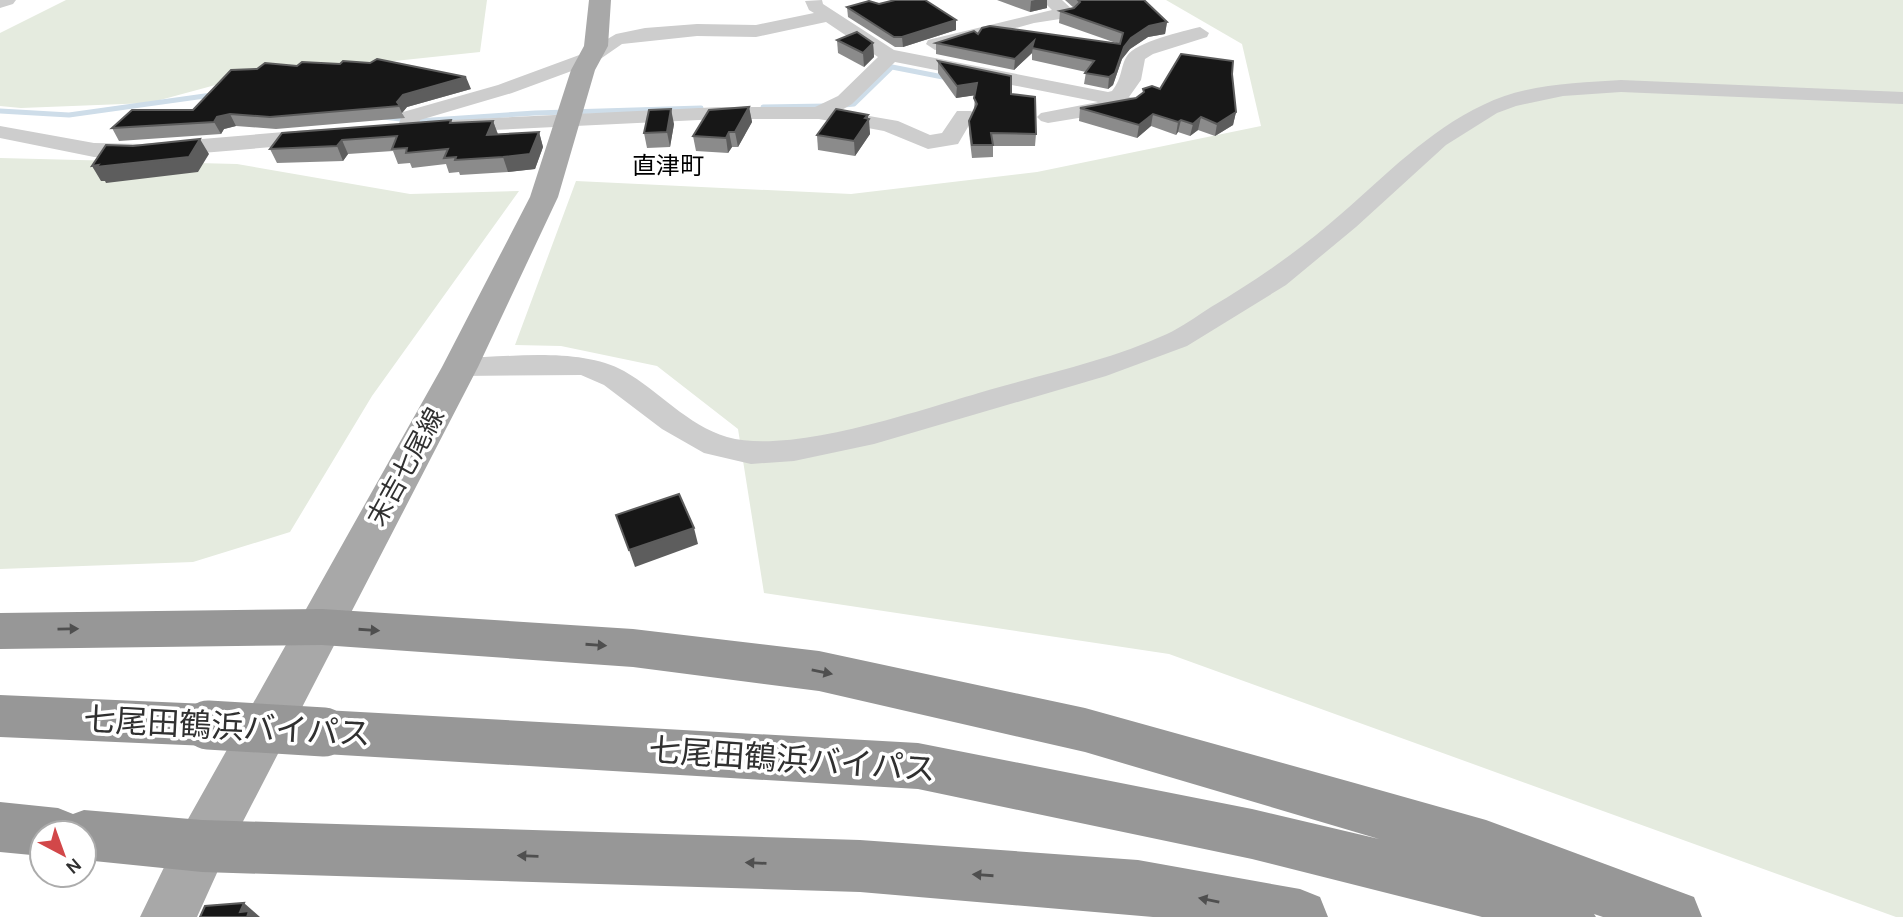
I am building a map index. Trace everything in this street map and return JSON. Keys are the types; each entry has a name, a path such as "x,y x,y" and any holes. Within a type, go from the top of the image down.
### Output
{"highway":[{"path":"0,631 322,627 633,648 819,671 1085,730 1325,798 1486,846 1674,917"},
{"name":"七尾田鶴浜バイパス","path":"0,716 918,765 1252,834 1531,902 1568,917"},
{"path":"0,827 28,830"},
{"path":"98,836 202,846 860,866 1138,887 1300,917"}],"main road":[{"name":"末吉七尾線","path":"168,917 202,846 460,367 544,197 583,70 596,46 600,26 600,0"}],"street":[{"path":"0,3 6,0"},
{"path":"815,0 815,6 828,16 897,56 1130,103 1048,117"},
{"path":"819,113 845,100 897,56 1033,18 1067,13 1051,0"},
{"path":"408,129 410,116 505,89 589,58 616,40 645,34 757,31 828,16"},
{"path":"1110,99 1119,96 1131,80 1136,57 1146,50 1200,33"},
{"path":"460,367 585,366 614,378 673,422 715,445 751,453 794,450 863,436 1096,369 1177,340 1277,279 1347,222 1438,140 1490,109 1510,101 1563,90 1621,86 1903,98"},
{"path":"381,131 720,113 819,113 890,126 928,142 950,139 964,115"},
{"path":"0,132 94,149 142,151 341,134"}],"shaded area":[{"path":"66,0 487,0 480,52 347,66 278,68 149,103 21,108 0,106 0,33"},
{"path":"1166,0 1903,0 1903,917 1896,917 1169,654 764,593 738,429 657,366 561,346 515,345 576,181 851,194 1037,172 1261,126 1242,44"},
{"path":"0,158 237,164 410,194 519,191 372,396 290,532 193,562 0,569"}],"building":[{"path":"895,0 925,0 956,20 902,37 894,37 847,7 869,1 879,4"},
{"path":"1078,0 1144,0 1167,22 1149,26 1131,38 1124,47 1115,73 1109,77 1085,73 1094,61 1032,48 1034,41 1015,59 936,43 974,31 978,34 982,28 990,26 1120,44 1123,33 1060,11 1074,8 1080,2"},
{"path":"857,32 873,43 863,53 837,40"},
{"path":"1181,54 1233,61 1236,112 1217,124 1201,117 1193,124 1153,114 1139,125 1080,108 1136,98 1144,92 1143,89 1152,86 1160,89"},
{"path":"377,59 466,77 403,95 397,102 400,106 270,117 230,114 217,117 214,122 112,128 132,110 193,110 231,70 257,69 265,63 297,66 302,62 370,63"},
{"path":"938,61 1011,76 1011,94 1035,97 1036,134 991,133 993,145 972,145 969,121 977,104 974,98 977,83 957,86"},
{"path":"749,107 735,132 729,132 726,138 693,136 709,110"},
{"path":"671,109 667,132 644,133 649,110"},
{"path":"836,109 868,115 865,118 869,119 854,141 817,135"},
{"path":"451,120 450,123 493,121 487,135 539,132 530,154 503,157 455,160 456,157 444,158 448,149 406,153 407,148 392,149 397,136 342,140 337,146 270,149 282,133"},
{"path":"200,139 189,157 92,166 106,145 133,146"},
{"path":"679,494 694,528 629,550 616,515"},
{"path":"244,903 240,912 249,911 247,917 200,917 205,906"}],"waterway":[{"path":"844,105 854,104 892,67 948,78"},
{"path":"0,111 69,115 219,94"},
{"path":"763,107 827,106"},
{"path":"383,117 417,121 535,113 701,108"}],"district":[{"name":"直津町","path":"668,166"}]}
